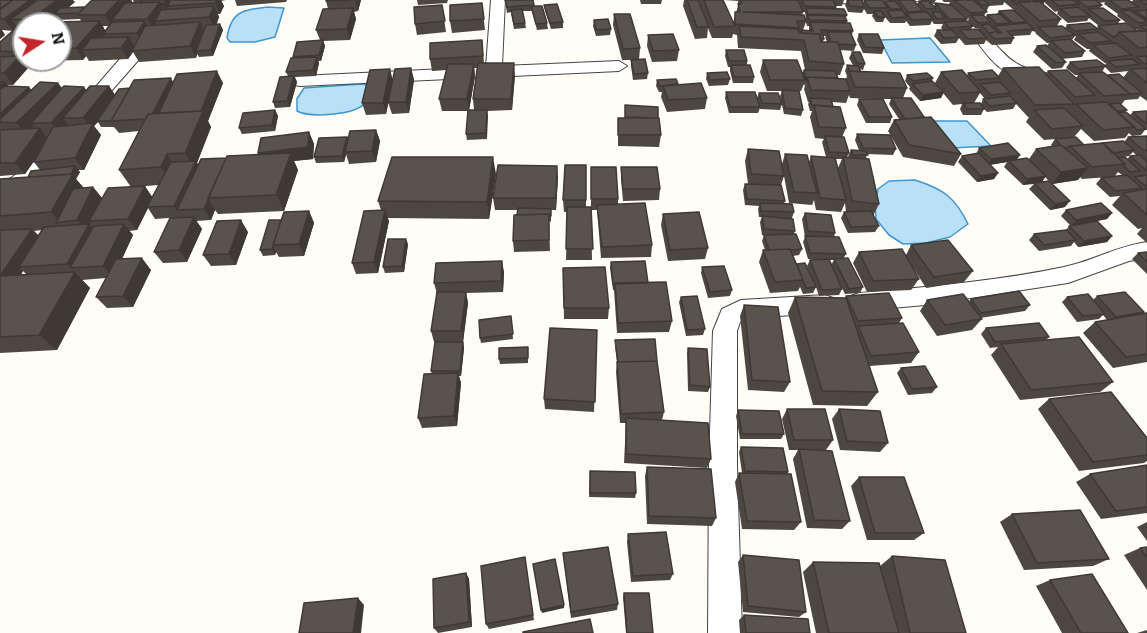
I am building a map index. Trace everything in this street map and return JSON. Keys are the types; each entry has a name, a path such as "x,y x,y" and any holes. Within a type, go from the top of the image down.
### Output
{"street":[{"path":"0,196 33,171 66,130 102,93 179,0"},
{"path":"494,70 498,0"},
{"path":"848,0 861,3 930,4 942,7 964,18 1007,67 1020,74 1061,79"},
{"path":"300,81 494,70 619,66"},
{"path":"41,138 66,130"},
{"path":"725,633 723,498 725,331 730,316 741,309 925,296 1068,275 1126,253 1147,250"}],"water":[{"path":"284,8 275,37 255,42 230,42 227,38 235,17 251,9"},
{"path":"930,38 950,62 892,63 880,40"},
{"path":"368,85 364,104 359,108 332,114 297,111 297,99 304,88"},
{"path":"926,121 967,121 991,146 952,148"},
{"path":"915,180 947,195 958,207 968,224 950,237 926,243 903,244 889,235 876,219 875,204 878,189 889,181"}],"building":[{"path":"0,0 13,0 0,9"},
{"path":"13,0 30,0 4,19 0,19 0,9"},
{"path":"38,0 57,0 41,12 21,12"},
{"path":"92,0 119,0 105,15 77,15"},
{"path":"142,0 166,0 162,5 160,2 140,3"},
{"path":"171,0 217,0 215,3 167,6"},
{"path":"505,0 533,0 534,5 507,7"},
{"path":"687,0 698,0 709,27 697,27"},
{"path":"704,0 723,0 735,26 714,27"},
{"path":"741,0 798,0 803,12 743,12 804,15 806,21 797,21 799,28 735,24 735,12 740,12 738,4 741,4"},
{"path":"802,0 833,0 836,7 804,6"},
{"path":"847,0 862,0 864,7 850,6"},
{"path":"864,0 882,0 888,8 869,8"},
{"path":"898,0 913,0 923,11 908,12"},
{"path":"954,0 973,0 987,12 971,13"},
{"path":"976,0 984,0 989,5 982,5"},
{"path":"1012,0 1030,2 1018,2 1017,4"},
{"path":"1051,0 1073,0 1079,4 1059,6"},
{"path":"1077,0 1095,0 1102,5 1087,7"},
{"path":"1109,0 1128,0 1139,7 1122,9"},
{"path":"884,1 895,1 902,9 891,9"},
{"path":"919,1 929,1 936,9 926,9"},
{"path":"1039,1 1061,19 1040,21 1018,2"},
{"path":"160,2 147,19 112,20 125,3"},
{"path":"482,3 484,19 450,21 450,5"},
{"path":"935,3 951,5 967,19 949,19"},
{"path":"557,4 563,22 550,23 544,5"},
{"path":"442,5 445,21 415,24 414,7"},
{"path":"214,6 209,17 155,21 161,10"},
{"path":"531,6 542,6 547,23 536,24"},
{"path":"84,7 79,13 72,13 57,12 60,8"},
{"path":"1078,7 1090,16 1071,17 1060,9"},
{"path":"353,8 347,29 316,30 323,9"},
{"path":"806,8 844,9 847,15 808,14"},
{"path":"1103,8 1120,20 1105,21 1088,9"},
{"path":"522,9 525,23 514,24 511,10"},
{"path":"902,10 907,17 892,18 887,11"},
{"path":"1013,10 1027,22 1013,23 999,11"},
{"path":"1130,10 1147,22 1139,23 1121,11"},
{"path":"1147,10 1147,19 1135,11"},
{"path":"874,11 881,11 885,17 878,17"},
{"path":"927,12 933,19 912,20 906,13"},
{"path":"932,12 940,12 945,18 937,19"},
{"path":"614,14 630,14 640,48 623,49"},
{"path":"1000,14 1010,23 997,24 987,15"},
{"path":"807,15 844,16 847,21 809,20"},
{"path":"971,15 983,15 991,22 978,23"},
{"path":"608,19 611,29 596,30 594,20"},
{"path":"100,21 76,48 72,48 72,22"},
{"path":"145,21 137,33 103,34 112,22"},
{"path":"967,21 973,26 949,28 944,22"},
{"path":"200,22 190,46 132,51 145,26"},
{"path":"810,22 850,23 853,31 821,30 824,39 820,39 820,34 802,33 801,30 813,31"},
{"path":"1027,23 1034,29 1007,31 1014,38 995,39 989,34 994,32 989,33 981,25 989,24 998,33 1002,33 994,26"},
{"path":"1090,23 1098,29 1075,31 1067,25"},
{"path":"1126,23 1138,31 1119,32 1113,37 1098,26"},
{"path":"220,24 211,50 196,51 206,25"},
{"path":"739,26 798,29 799,33 820,34 821,42 838,42 844,64 809,61 804,40 741,37"},
{"path":"1062,26 1075,35 1050,38 1038,27"},
{"path":"978,29 987,38 968,39 960,30"},
{"path":"937,30 952,30 959,37 944,38"},
{"path":"1147,31 1147,47 1139,48 1119,32"},
{"path":"12,32 12,52 0,51 0,42"},
{"path":"827,32 850,32 856,45 831,42"},
{"path":"1098,32 1111,41 1091,43 1078,34"},
{"path":"673,34 679,50 653,51 648,35"},
{"path":"859,34 878,34 884,48 865,47"},
{"path":"129,37 121,48 82,50 91,38"},
{"path":"1070,39 1085,51 1065,53 1051,41"},
{"path":"323,40 319,55 293,57 297,42"},
{"path":"482,40 483,56 430,59 430,43"},
{"path":"1115,43 1132,55 1109,58 1093,45"},
{"path":"1046,45 1066,62 1056,63 1037,46"},
{"path":"726,50 744,50 747,61 729,61"},
{"path":"852,52 860,52 865,64 857,63"},
{"path":"12,56 12,64 4,73 0,73 0,57"},
{"path":"1147,56 1147,64 1136,57"},
{"path":"317,57 313,70 286,72 291,58"},
{"path":"645,59 648,73 634,74 631,60"},
{"path":"1132,59 1140,64 1116,67 1108,61"},
{"path":"763,60 797,60 805,80 770,80"},
{"path":"1097,60 1106,66 1079,69 1070,62"},
{"path":"478,63 514,63 511,99 473,99"},
{"path":"448,64 474,64 467,99 439,99"},
{"path":"731,65 750,65 754,77 734,77"},
{"path":"847,65 858,66 861,72 850,71"},
{"path":"1039,67 1074,104 1035,105 1003,68"},
{"path":"411,68 406,102 388,102 395,69"},
{"path":"1147,68 1147,83 1130,69"},
{"path":"390,69 383,103 362,103 370,70"},
{"path":"804,70 835,71 838,78 807,77 806,80"},
{"path":"962,70 981,92 959,93 941,72"},
{"path":"992,70 1000,78 976,80 968,73"},
{"path":"1067,70 1095,95 1075,97 1048,71"},
{"path":"217,71 201,111 159,113 177,74"},
{"path":"849,71 900,73 907,88 855,87"},
{"path":"727,72 730,79 710,80 707,73"},
{"path":"1103,72 1130,94 1104,96 1079,73"},
{"path":"927,73 933,78 913,81 907,75"},
{"path":"1119,74 1142,93 1130,94 1108,75"},
{"path":"294,76 287,101 273,102 280,77"},
{"path":"807,77 846,79 850,91 811,90"},
{"path":"171,78 152,114 148,114 146,119 111,121 134,80"},
{"path":"676,79 678,84 659,86 657,80"},
{"path":"932,81 944,92 923,95 912,84"},
{"path":"40,82 58,83 16,123 0,122 0,119"},
{"path":"1000,82 1011,93 991,95 980,84"},
{"path":"701,83 707,98 668,100 663,86"},
{"path":"5,86 29,87 0,114 0,90"},
{"path":"64,86 84,87 51,123 31,123"},
{"path":"90,86 109,86 83,118 63,118"},
{"path":"130,88 111,121 97,121 119,89"},
{"path":"782,90 799,91 803,110 785,108"},
{"path":"726,92 755,92 760,107 730,107"},
{"path":"759,93 778,93 782,104 762,103"},
{"path":"1010,96 1017,103 990,106 983,99"},
{"path":"810,98 831,99 833,107 812,105"},
{"path":"891,98 911,98 924,117 905,119"},
{"path":"859,99 883,99 892,117 869,117"},
{"path":"1106,102 1135,127 1103,130 1076,104"},
{"path":"963,103 980,103 984,109 967,109"},
{"path":"1119,103 1127,110 1117,111 1110,104"},
{"path":"625,105 658,107 658,118 625,117"},
{"path":"814,105 840,107 846,128 819,127"},
{"path":"1064,108 1083,126 1052,129 1034,110"},
{"path":"275,110 272,125 239,128 243,113"},
{"path":"468,110 487,110 486,133 466,134"},
{"path":"203,111 185,153 167,154 161,167 119,170 148,114"},
{"path":"1147,111 1146,124 1133,112"},
{"path":"1126,112 1146,129 1137,130 1118,113"},
{"path":"931,117 961,154 909,145 894,120"},
{"path":"618,118 659,118 661,135 618,135"},
{"path":"93,123 75,158 34,162 53,127"},
{"path":"40,128 15,163 0,163 0,130"},
{"path":"376,130 372,151 345,152 350,131"},
{"path":"309,132 308,147 258,153 261,138"},
{"path":"857,134 890,135 896,149 863,148"},
{"path":"825,136 844,137 849,153 829,152"},
{"path":"1147,136 1147,150 1143,150 1128,137"},
{"path":"347,137 342,156 314,157 319,138"},
{"path":"1076,137 1084,145 1064,148 1055,139"},
{"path":"1123,141 1134,150 1112,153 1101,143"},
{"path":"1008,143 1020,155 991,159 979,148"},
{"path":"1103,143 1125,164 1092,167 1070,146"},
{"path":"1061,145 1088,168 1061,172 1036,149"},
{"path":"748,149 779,151 784,176 751,174"},
{"path":"851,150 866,151 868,155 853,155"},
{"path":"291,153 276,195 208,198 227,156"},
{"path":"979,153 998,173 981,176 962,156"},
{"path":"785,154 807,155 817,193 794,192"},
{"path":"1140,155 1147,162 1147,171 1130,156"},
{"path":"811,156 835,158 846,200 820,198"},
{"path":"392,157 493,157 487,202 378,201"},
{"path":"843,157 869,159 879,204 852,201"},
{"path":"1125,157 1140,171 1130,172 1118,158"},
{"path":"226,158 204,209 177,210 201,159"},
{"path":"1027,158 1046,176 1027,179 1009,161"},
{"path":"196,161 174,206 147,207 171,162"},
{"path":"498,165 557,166 556,198 493,198"},
{"path":"565,165 586,165 586,200 563,200"},
{"path":"75,166 71,174 28,177 31,171"},
{"path":"591,167 616,167 618,199 591,199"},
{"path":"621,167 657,167 660,189 623,189"},
{"path":"73,174 51,212 0,216 0,179"},
{"path":"1127,175 1142,188 1116,191 1101,178"},
{"path":"1147,175 1147,187 1134,177"},
{"path":"1049,181 1070,201 1055,204 1034,183"},
{"path":"745,184 781,185 785,201 747,199"},
{"path":"145,186 128,219 89,221 108,188"},
{"path":"93,187 77,220 56,223 73,189"},
{"path":"1147,189 1147,215 1123,193"},
{"path":"645,203 652,245 602,247 597,205"},
{"path":"760,203 792,204 794,212 761,211"},
{"path":"1101,203 1112,213 1076,220 1066,210"},
{"path":"567,207 591,207 593,249 566,249"},
{"path":"518,208 551,209 551,216 549,214 517,215"},
{"path":"385,210 374,262 352,263 364,211"},
{"path":"309,211 299,244 273,245 284,212"},
{"path":"871,211 879,226 851,227 844,212"},
{"path":"699,212 708,248 670,250 663,214"},
{"path":"805,213 831,215 835,233 808,231"},
{"path":"549,214 549,240 513,241 514,215"},
{"path":"762,216 793,219 795,231 764,229"},
{"path":"194,217 179,250 154,252 170,218"},
{"path":"241,220 229,254 203,255 217,221"},
{"path":"269,220 281,220 272,249 260,250"},
{"path":"1097,221 1112,236 1084,241 1069,226"},
{"path":"89,224 67,264 19,267 44,227"},
{"path":"124,224 103,266 70,268 94,226"},
{"path":"32,229 0,276 0,231"},
{"path":"1066,230 1076,240 1044,245 1034,234"},
{"path":"796,234 802,249 769,250 764,235"},
{"path":"805,236 839,237 846,254 810,253"},
{"path":"388,239 406,239 402,266 383,267"},
{"path":"948,240 973,271 934,277 911,245"},
{"path":"790,249 803,280 775,282 763,250"},
{"path":"902,249 919,279 873,281 859,252"},
{"path":"1147,252 1147,262 1138,253"},
{"path":"142,258 123,296 96,297 116,259"},
{"path":"848,258 863,287 849,289 834,259"},
{"path":"829,259 842,289 822,290 810,260"},
{"path":"502,261 501,281 434,283 436,263"},
{"path":"645,261 648,283 613,284 611,262"},
{"path":"805,263 816,287 806,288 797,264"},
{"path":"724,266 732,290 710,292 702,267"},
{"path":"605,267 609,308 564,308 563,268"},
{"path":"75,272 39,335 0,337 0,276"},
{"path":"666,282 672,321 618,323 615,283"},
{"path":"1019,291 1030,305 981,313 971,299"},
{"path":"437,292 466,292 461,331 431,331"},
{"path":"1125,292 1144,312 1116,317 1097,296"},
{"path":"889,293 902,318 858,321 846,296"},
{"path":"963,294 982,319 945,325 927,300"},
{"path":"1088,294 1105,314 1083,316 1067,297"},
{"path":"697,296 705,329 687,330 681,297"},
{"path":"795,297 846,298 878,392 822,391"},
{"path":"744,305 778,307 790,382 752,380"},
{"path":"1147,313 1147,354 1126,357 1095,322"},
{"path":"511,316 513,334 480,338 479,320"},
{"path":"903,323 919,352 871,356 858,326"},
{"path":"1039,323 1049,337 995,342 986,328"},
{"path":"550,328 597,330 595,402 544,399"},
{"path":"1079,337 1113,382 1031,390 1001,344"},
{"path":"655,339 657,361 618,362 615,340"},
{"path":"435,342 463,342 460,371 431,371"},
{"path":"528,347 528,358 499,359 499,348"},
{"path":"688,348 707,349 710,387 690,385"},
{"path":"657,361 664,412 621,414 617,362"},
{"path":"925,366 937,387 912,389 901,368"},
{"path":"458,373 454,416 418,418 424,374"},
{"path":"1111,392 1147,438 1147,455 1093,462 1049,399"},
{"path":"787,409 825,409 833,440 794,440"},
{"path":"839,409 880,411 888,443 847,441"},
{"path":"738,410 779,411 784,434 742,434"},
{"path":"626,418 708,423 711,459 626,454"},
{"path":"741,447 783,448 788,472 745,471"},
{"path":"799,449 832,451 850,521 814,520"},
{"path":"1147,465 1147,507 1116,511 1090,474"},
{"path":"647,467 711,469 716,518 649,516"},
{"path":"590,471 635,472 636,493 590,493"},
{"path":"739,473 791,474 801,522 747,521"},
{"path":"859,477 904,477 924,533 875,533"},
{"path":"1080,510 1109,559 1037,563 1012,514"},
{"path":"666,532 673,574 633,576 628,534"},
{"path":"608,547 618,604 571,612 563,553"},
{"path":"1147,547 1147,558 1140,548"},
{"path":"743,555 799,560 806,612 748,606"},
{"path":"892,556 945,560 966,633 910,633"},
{"path":"525,557 533,615 486,624 481,566"},
{"path":"555,559 564,605 541,610 533,564"},
{"path":"813,562 879,563 899,633 829,633"},
{"path":"466,573 469,622 434,628 433,579"},
{"path":"1092,574 1128,633 1081,633 1050,580"},
{"path":"624,593 649,593 653,633 627,633"},
{"path":"358,598 353,633 299,633 304,603"},
{"path":"744,615 808,619 810,633 746,633"},
{"path":"590,619 593,633 523,633 523,632"}]}
